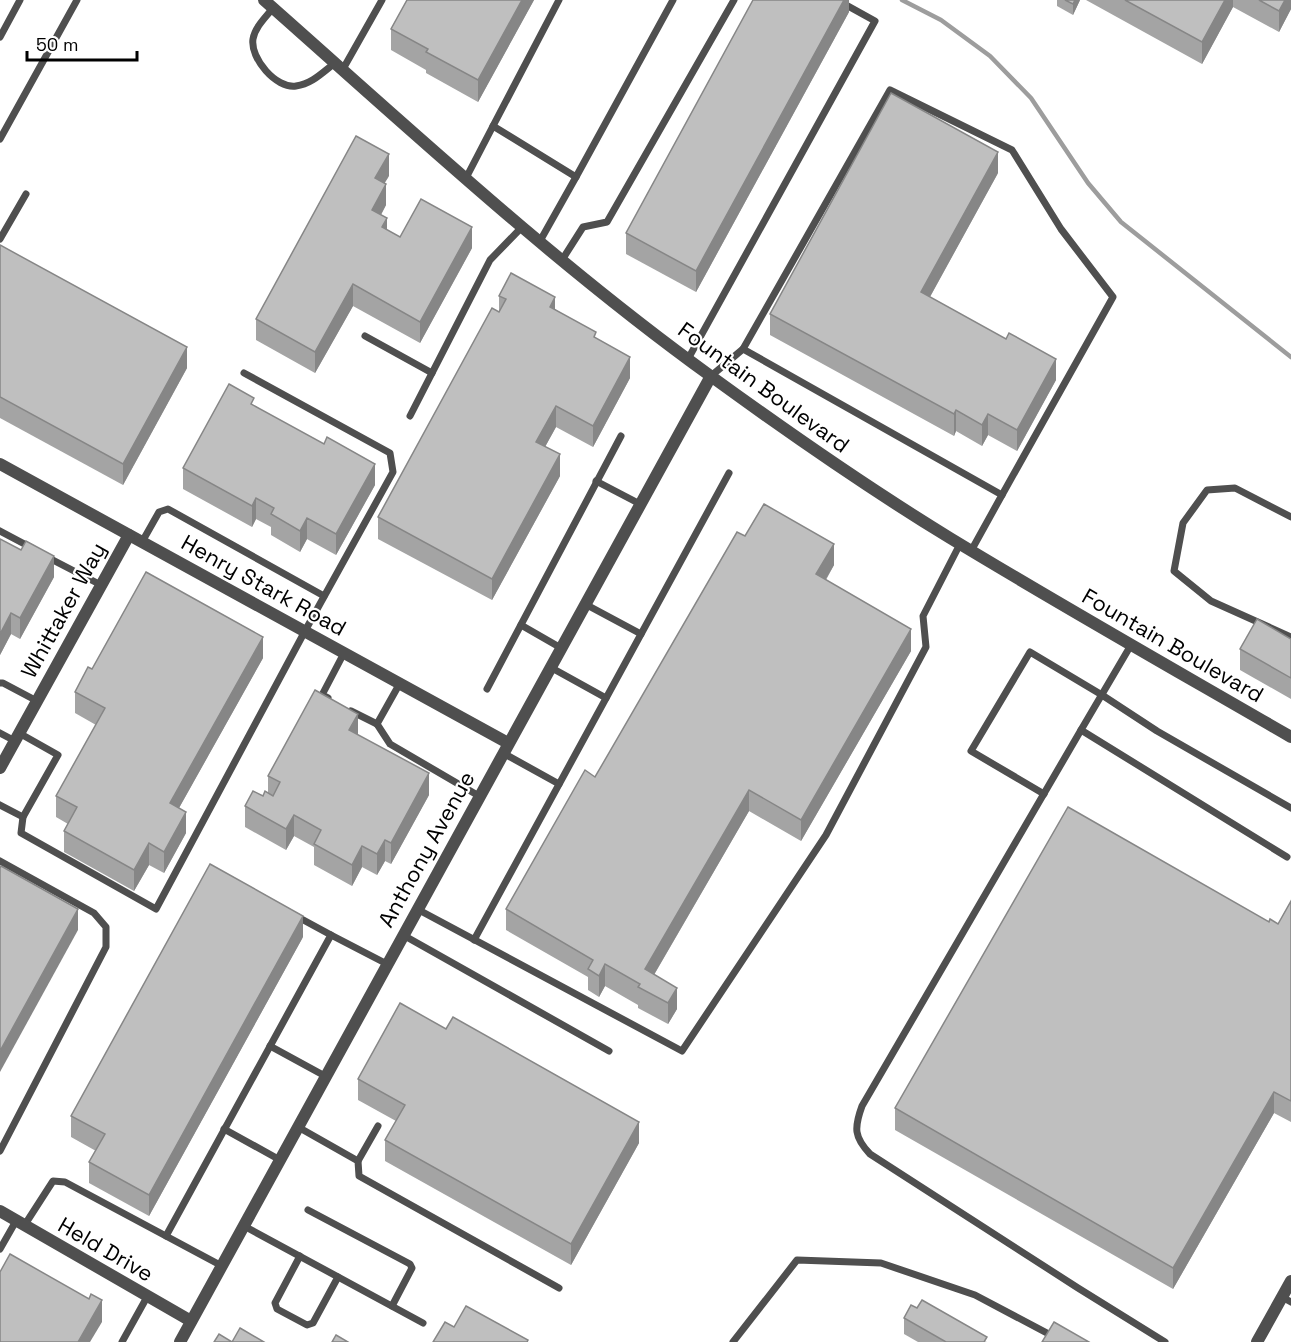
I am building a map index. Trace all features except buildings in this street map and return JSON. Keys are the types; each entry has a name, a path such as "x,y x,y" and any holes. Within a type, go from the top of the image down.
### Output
{"street":[{"name":"Fountain Boulevard","path":"268,4 522,227 643,326 711,376 842,468 966,547 1291,737"},
{"name":"Anthony Avenue","path":"180,1342 711,376"},
{"name":"Henry Stark Road","path":"0,464 400,683 506,748"},
{"name":"Whittaker Way","path":"0,768 129,535"},
{"name":"Held Drive","path":"0,1211 191,1321"},
{"path":"1257,1342 1287,1299 1291,1281"}],"lane":[{"path":"0,37 20,0"},
{"path":"0,139 77,0"},
{"path":"268,4 253,39 254,52 262,67 279,83 294,87 311,82 339,66 382,0"},
{"path":"466,178 559,0"},
{"path":"540,242 673,0"},
{"path":"562,260 583,226 607,222 734,0"},
{"path":"688,359 875,21 837,0"},
{"path":"417,909 682,1051 826,835 926,647 923,616 1002,495 1113,297 1061,229 1012,150 890,90 744,349 711,376"},
{"path":"493,126 576,177"},
{"path":"0,239 26,194"},
{"path":"410,416 490,260 522,227"},
{"path":"365,336 432,373"},
{"path":"744,349 1002,495"},
{"path":"0,733 17,737 58,755 23,817 21,833 156,909 393,472 390,453 244,373"},
{"path":"487,689 621,436"},
{"path":"474,940 729,473"},
{"path":"596,482 640,504"},
{"path":"1291,517 1235,488 1207,490 1183,523 1174,571 1211,601 1291,637"},
{"path":"142,542 159,512 168,509 324,597"},
{"path":"0,531 100,585"},
{"path":"585,604 641,634"},
{"path":"520,625 561,648"},
{"path":"1131,645 862,1106 856,1132 861,1144 870,1155 1165,1342"},
{"path":"1044,794 971,751 1030,652 1102,694 1157,731 1291,808"},
{"path":"331,700 322,695 344,653"},
{"path":"550,667 606,698"},
{"path":"0,683 37,701"},
{"path":"377,724 400,683"},
{"path":"340,705 377,724 390,744 479,796"},
{"path":"1082,730 1290,855"},
{"path":"506,748 559,784"},
{"path":"0,805 23,817"},
{"path":"0,861 94,913 106,927 106,947 0,1151"},
{"path":"293,914 387,964"},
{"path":"166,1236 331,935"},
{"path":"403,935 609,1051"},
{"path":"270,1046 326,1076"},
{"path":"378,1125 358,1161 359,1176 559,1288"},
{"path":"297,1127 358,1161"},
{"path":"224,1129 280,1160"},
{"path":"0,1249 53,1181 65,1182 222,1266"},
{"path":"308,1210 410,1264 412,1268 392,1306"},
{"path":"244,1226 423,1323"},
{"path":"300,1256 275,1303 277,1309 307,1325 313,1323 338,1277"},
{"path":"733,1342 797,1260 881,1263 975,1295 1064,1342"},
{"path":"122,1342 147,1297"}],"waterway":[{"path":"902,0 941,20 990,56 1031,98 1088,183 1121,222 1291,357"}]}
